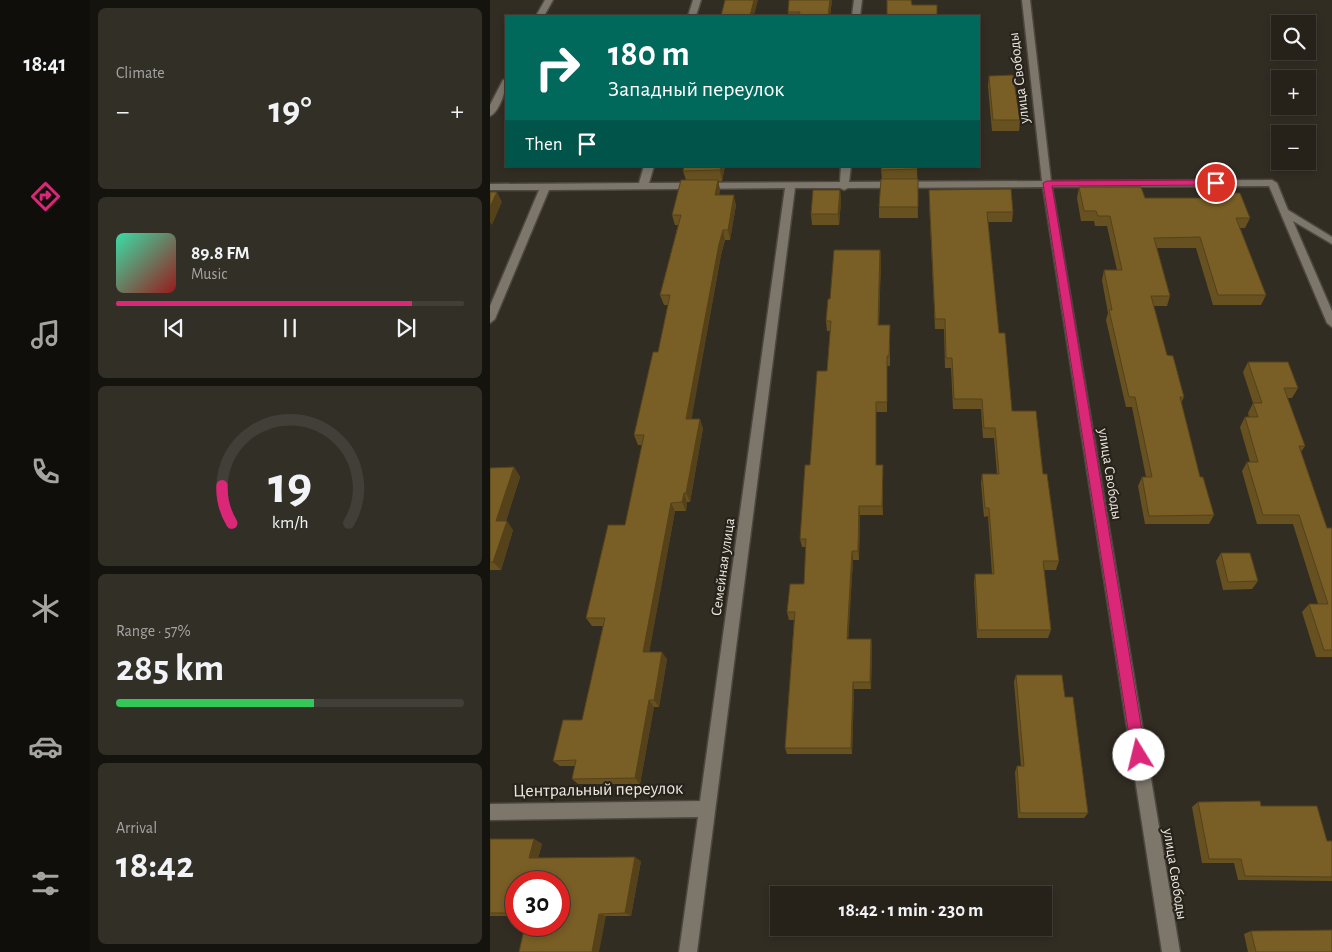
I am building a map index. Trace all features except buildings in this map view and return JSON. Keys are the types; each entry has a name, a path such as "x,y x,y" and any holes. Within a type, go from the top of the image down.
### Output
{"street":[{"path":"541,15 549,0"},
{"path":"692,15 697,0"},
{"path":"856,15 858,0"},
{"name":"улица Свободы","path":"1026,0 1047,183 1171,952"},
{"path":"490,113 505,84"},
{"path":"643,187 649,167"},
{"path":"844,187 846,167"},
{"path":"490,187 844,187 1047,183 1272,183 1332,323"},
{"path":"490,319 545,187"},
{"name":"Семейная улица","path":"688,952 790,187"},
{"path":"1285,212 1332,241"},
{"name":"Центральный переулок","path":"490,812 707,809"}],"route":[{"path":"1139,755 1047,183 1216,183"}]}
